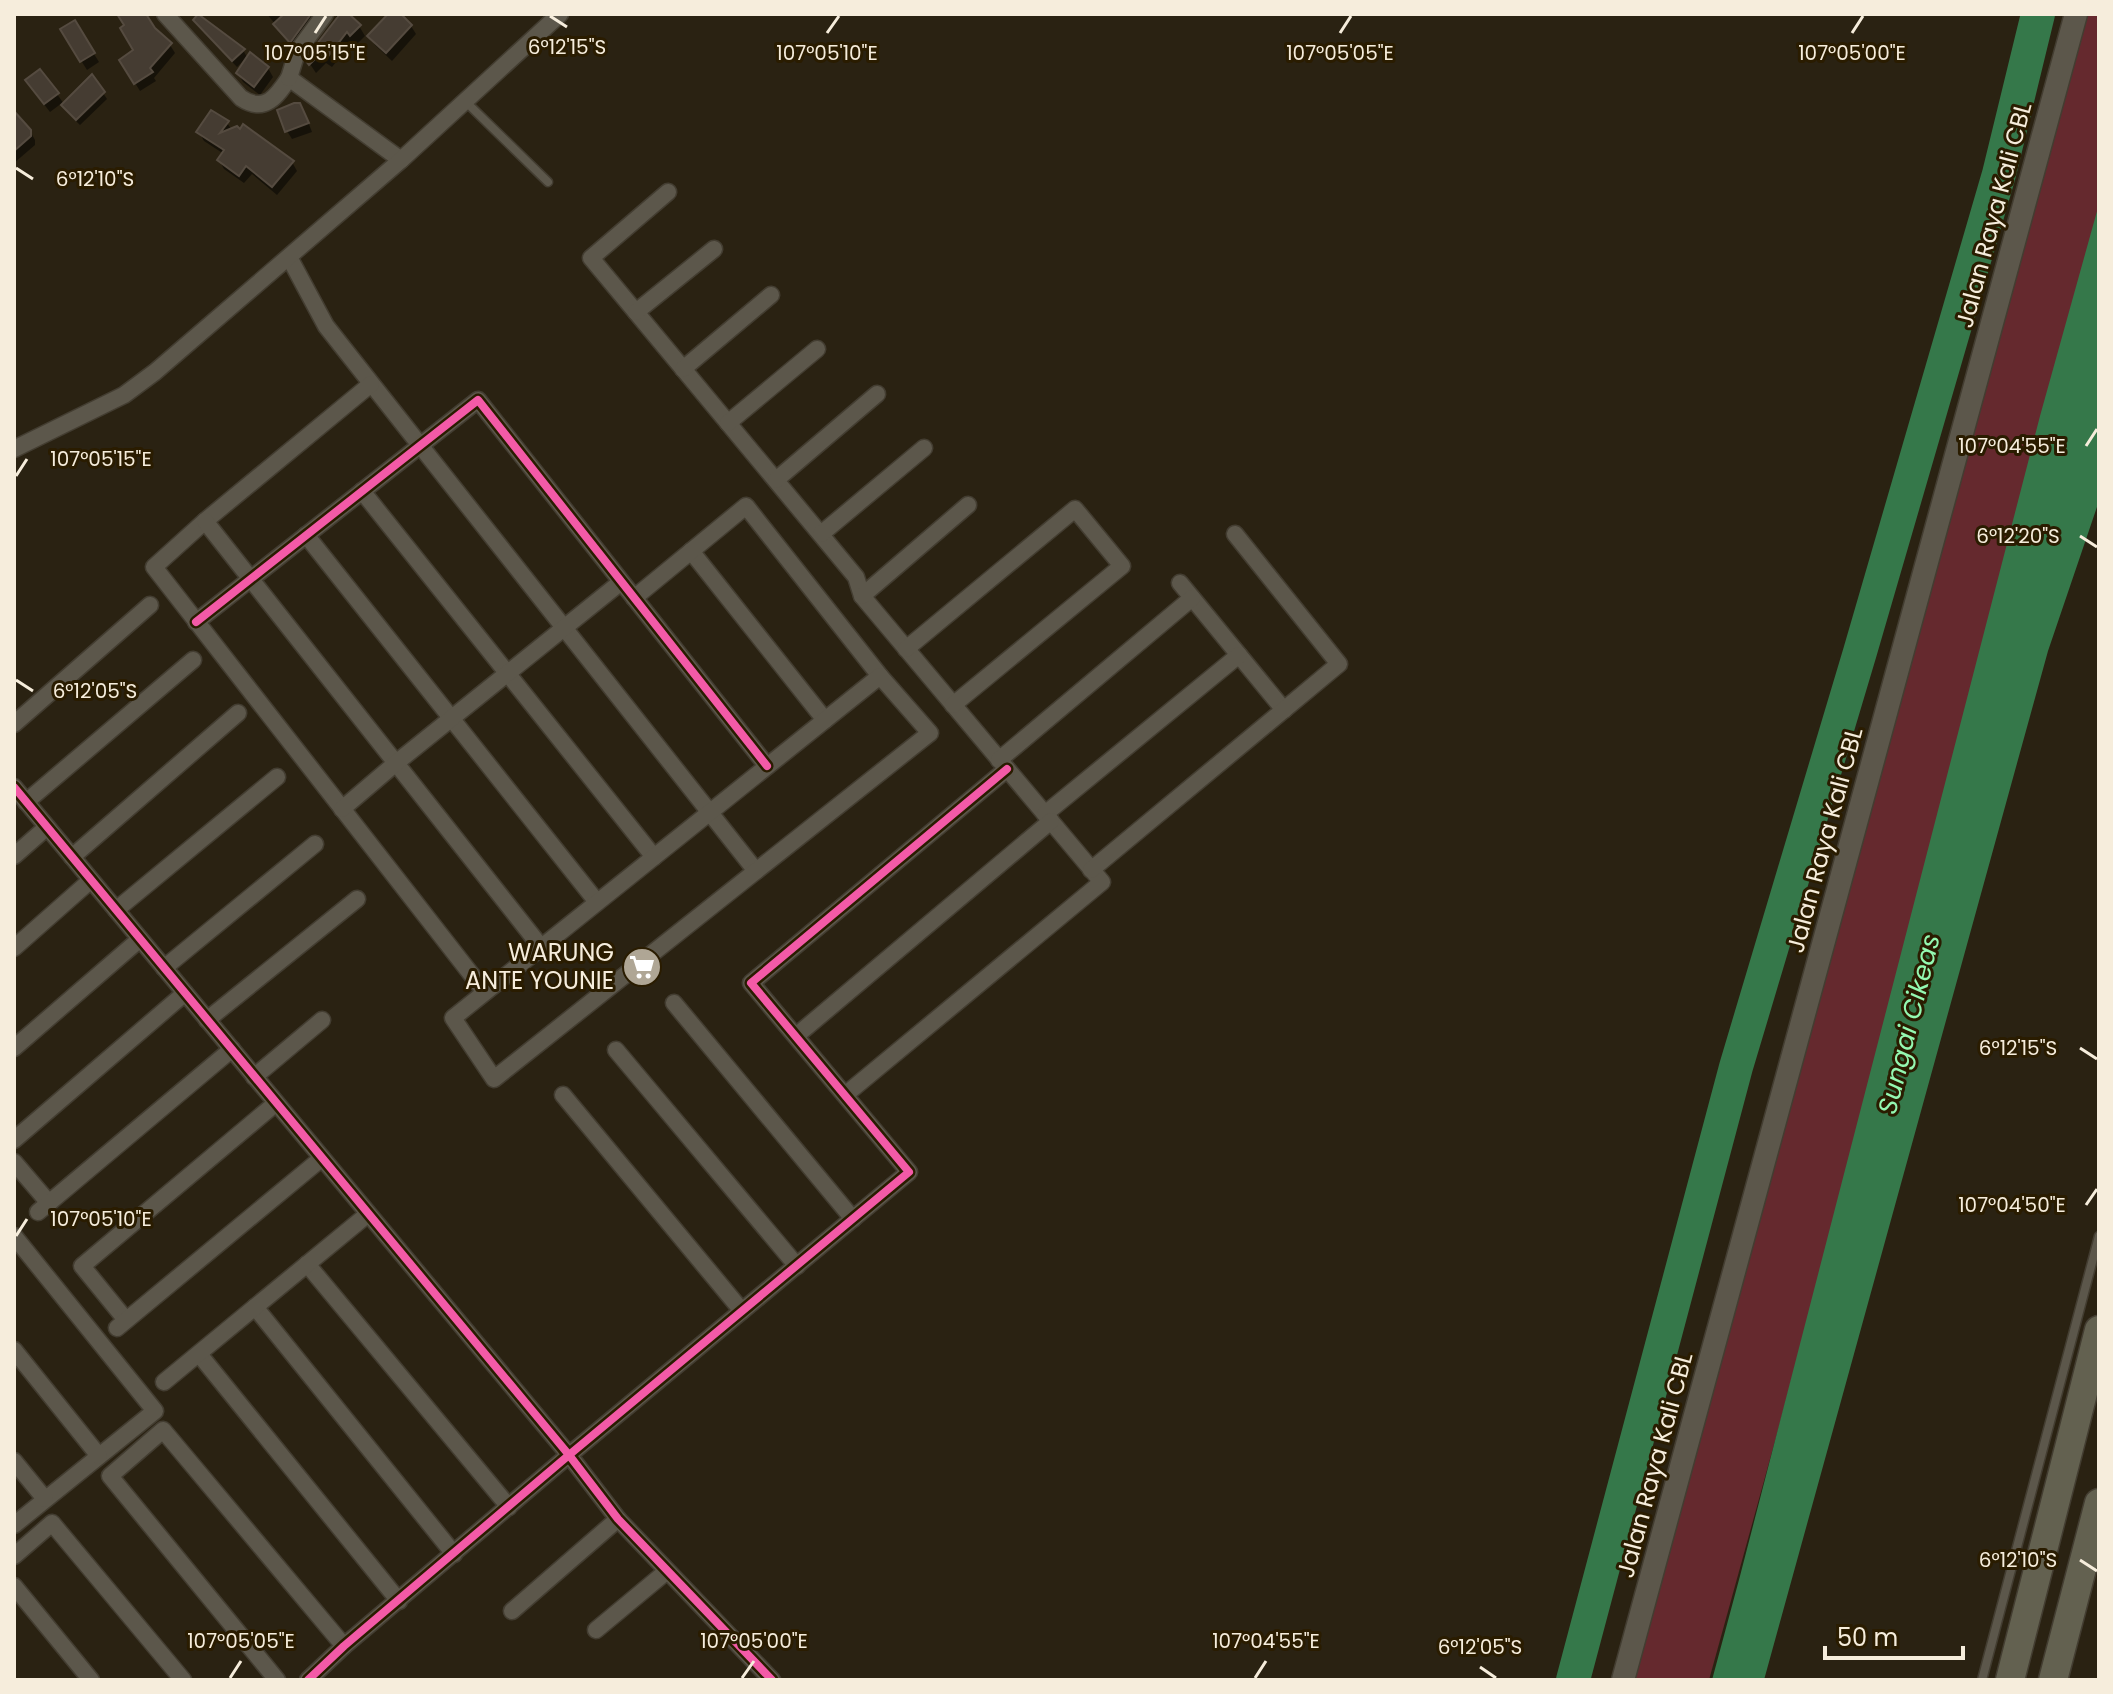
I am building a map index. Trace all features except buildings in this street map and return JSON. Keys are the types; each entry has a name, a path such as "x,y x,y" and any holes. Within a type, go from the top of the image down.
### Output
{"highway":[{"path":"2010,1680 2099,1330"},
{"path":"2053,1680 2099,1503"}],"main road":[{"name":"Jalan Raya Kali CBL","path":"1623,1680 2076,14"}],"street":[{"path":"165,14 249,104 274,99 289,78 297,52 325,14"},
{"path":"14,449 124,395 155,372 401,160 560,14"},
{"path":"289,78 401,160"},
{"path":"668,192 591,258 856,577 862,596 1102,882 845,1095"},
{"path":"636,312 714,249"},
{"path":"289,257 326,326 756,871"},
{"path":"683,369 771,295"},
{"path":"728,423 817,349"},
{"path":"371,384 154,567 485,992"},
{"path":"776,480 877,394"},
{"path":"196,622 478,400 767,766"},
{"path":"821,534 924,448"},
{"path":"362,491 654,857"},
{"path":"862,596 968,505"},
{"path":"634,598 746,506 880,676 930,733 494,1079 453,1018 880,676"},
{"path":"906,649 1075,509 1122,566 953,705"},
{"path":"205,521 541,947"},
{"path":"1091,870 1339,664 1235,534"},
{"path":"306,535 597,902"},
{"path":"691,551 825,720"},
{"path":"342,809 621,582"},
{"path":"1180,583 1284,710"},
{"path":"308,1680 569,1455 909,1172 751,983 1192,598"},
{"path":"14,724 150,605"},
{"path":"796,1036 1239,655"},
{"path":"26,802 193,660"},
{"path":"72,857 238,713"},
{"path":"116,910 277,777"},
{"path":"14,787 569,1455 618,1519 772,1680"},
{"path":"14,856 47,827"},
{"path":"164,968 315,844"},
{"path":"14,948 91,880"},
{"path":"207,1020 357,899"},
{"path":"14,1048 140,939"},
{"path":"14,1140 185,993"},
{"path":"674,1003 853,1219"},
{"path":"254,1077 322,1020"},
{"path":"14,1162 43,1208 232,1049"},
{"path":"616,1050 797,1266"},
{"path":"563,1095 742,1311"},
{"path":"276,1103 82,1266 122,1324 322,1158"},
{"path":"164,1382 368,1214"},
{"path":"14,1236 155,1411 14,1525"},
{"path":"307,1264 509,1507"},
{"path":"255,1307 454,1554"},
{"path":"14,1350 99,1456"},
{"path":"199,1354 399,1601"},
{"path":"277,1680 110,1476 163,1430 344,1646"},
{"path":"14,1461 45,1499"},
{"path":"512,1611 618,1519"},
{"path":"14,1556 52,1523 183,1680"},
{"path":"596,1630 667,1571"},
{"path":"14,1586 91,1680"}],"lane":[{"path":"464,101 548,182"},
{"path":"1982,1680 2099,1236"}],"shaded area":[{"path":"2076,14 2099,14 2099,208 1780,1423 1709,1680 1623,1680"}],"water":[{"name":"Sungai Cikeas","path":"2099,204 2099,501 2048,651 1764,1680 1712,1680 2040,416"}],"waterway":[{"path":"1573,1680 1736,1067 1999,174 2038,14"}],"cycle path":[{"path":"196,622 478,400 767,766"},
{"path":"308,1680 569,1455 909,1172 751,983 1007,769"},
{"path":"14,787 569,1455 618,1519 772,1680"}],"place":[{"name":"WARUNG ANTE YOUNIE","path":"642,967"}]}
